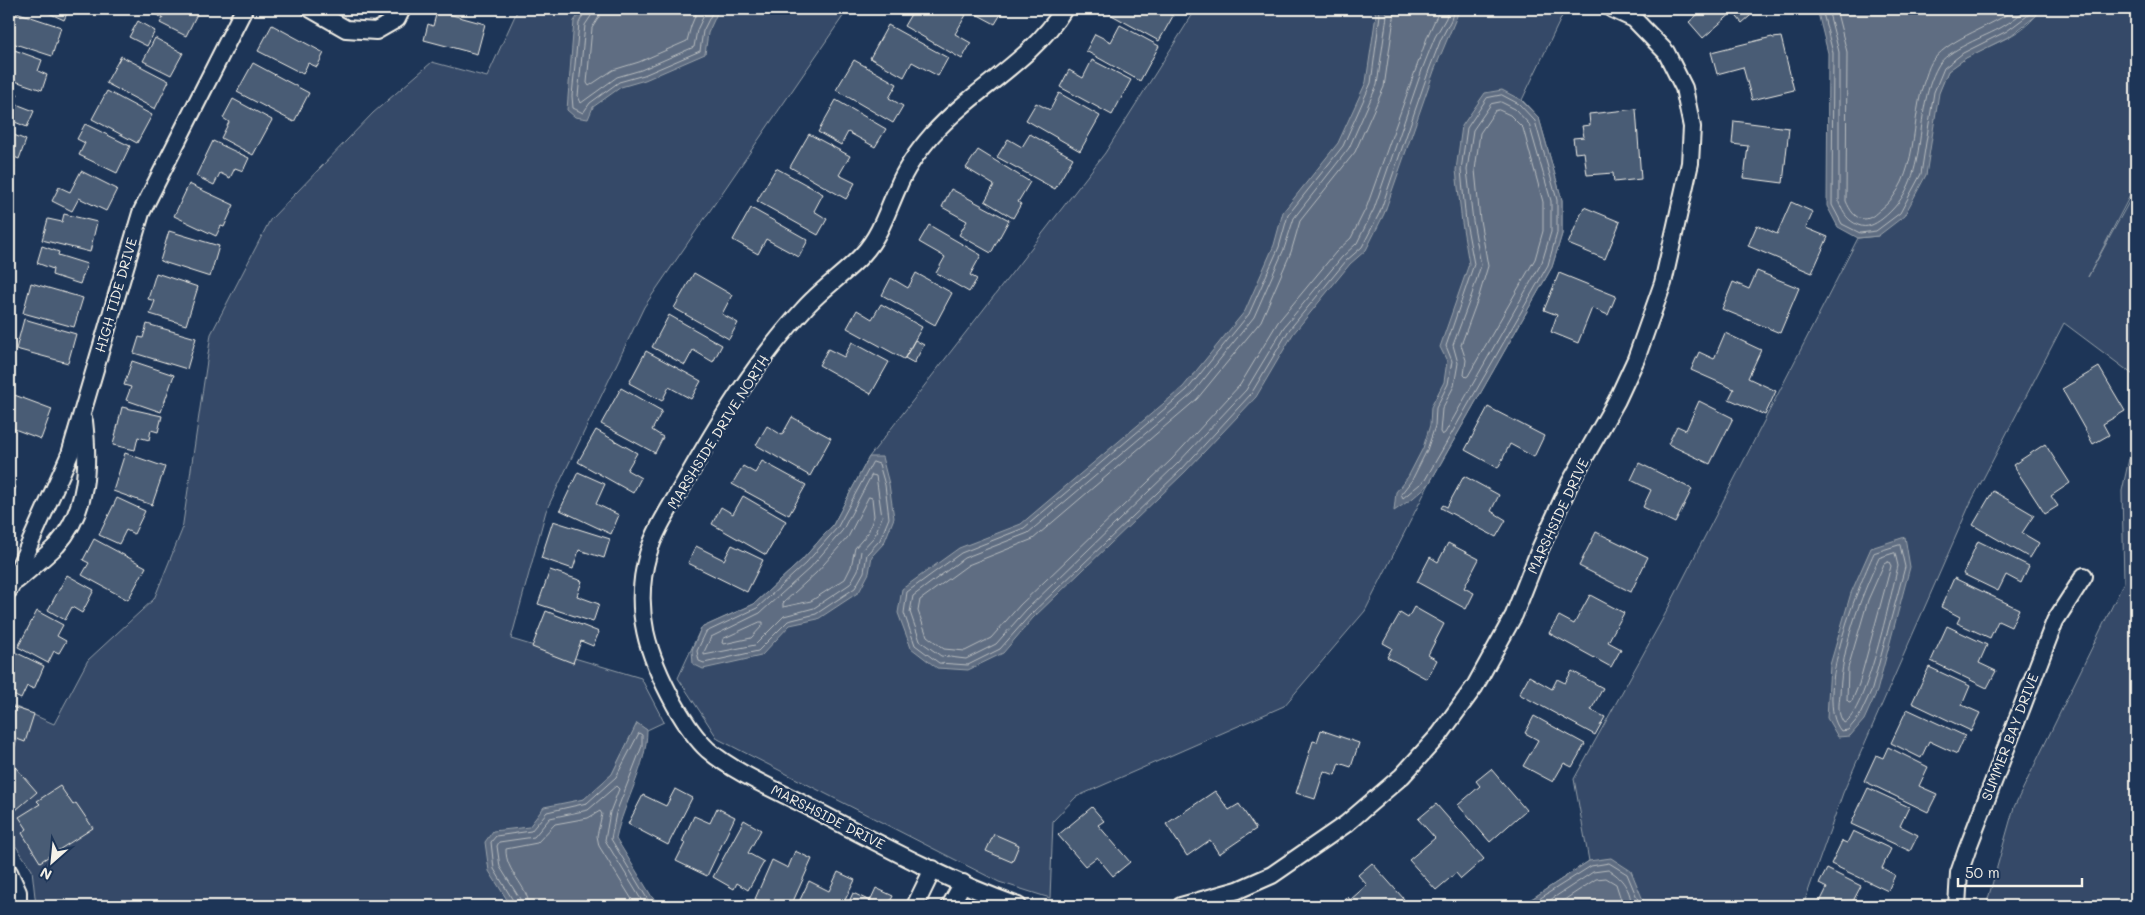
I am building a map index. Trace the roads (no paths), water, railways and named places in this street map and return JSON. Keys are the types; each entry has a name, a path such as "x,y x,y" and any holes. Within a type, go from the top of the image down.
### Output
{"street":[{"name":"HIGH TIDE DRIVE","path":"10,588 70,454 141,213 214,72 244,9"},
{"path":"311,9 346,29 376,31 397,19 402,9"},
{"name":"MARSHSIDE DRIVE NORTH","path":"668,692 655,666 643,621 642,600 645,568 649,552 660,526 696,463 756,367 804,308 861,256 875,240 911,161 930,137 946,120 1034,47 1064,9"},
{"name":"MARSHSIDE DRIVE","path":"1181,906 1238,890 1272,875 1346,824 1402,776 1440,734 1475,686 1514,615 1540,549 1570,483 1617,400 1636,360 1663,283 1690,163 1692,127 1684,88 1666,52 1634,19 1612,9"},
{"path":"10,588 58,543 71,525 80,507 86,465 82,411"},
{"name":"SUMMER BAY DRIVE","path":"1957,906 1959,872 1977,822 2055,621 2084,576"},
{"name":"MARSHSIDE DRIVE","path":"668,692 685,722 708,750 745,774 933,869 1018,906"},
{"path":"915,906 933,869"},
{"path":"9,872 18,892 18,906"},
{"path":"950,906 963,883"}],"water":[{"path":"583,9 719,9 708,33 705,54 645,80 621,87 593,107 588,119 575,117 567,110 574,21"},
{"path":"1374,9 1458,9 1459,11 1434,71 1384,214 1366,250 1350,264 1293,334 1256,397 1185,472 1033,618 1003,653 968,670 937,668 911,648 898,613 902,589 959,548 1021,524 1183,387 1245,311 1274,245 1283,212 1338,143 1366,82 1376,15"},
{"path":"1817,9 2040,9 2036,16 2010,36 1966,58 1948,71 1939,93 1926,175 1904,216 1878,236 1858,238 1838,227 1827,206 1828,53"},
{"path":"1502,90 1521,100 1539,118 1562,200 1562,234 1552,267 1429,484 1394,511 1396,492 1408,477 1423,448 1430,425 1431,407 1444,382 1447,361 1440,347 1469,264 1456,170 1462,126 1485,93"},
{"path":"869,457 882,457 889,484 894,518 884,543 872,556 869,573 859,592 818,619 790,625 761,656 703,669 693,664 692,650 701,628 754,604 802,560 833,525"},
{"path":"1905,537 1910,567 1877,691 1864,720 1850,736 1838,737 1827,718 1830,665 1851,593 1871,548"},
{"path":"637,723 647,730 646,744 616,838 652,897 662,906 511,906 489,871 485,842 493,831 529,827 544,807 584,799 612,774"},
{"path":"1611,858 1631,871 1643,900 1642,906 1517,906 1533,898 1589,861"}]}
